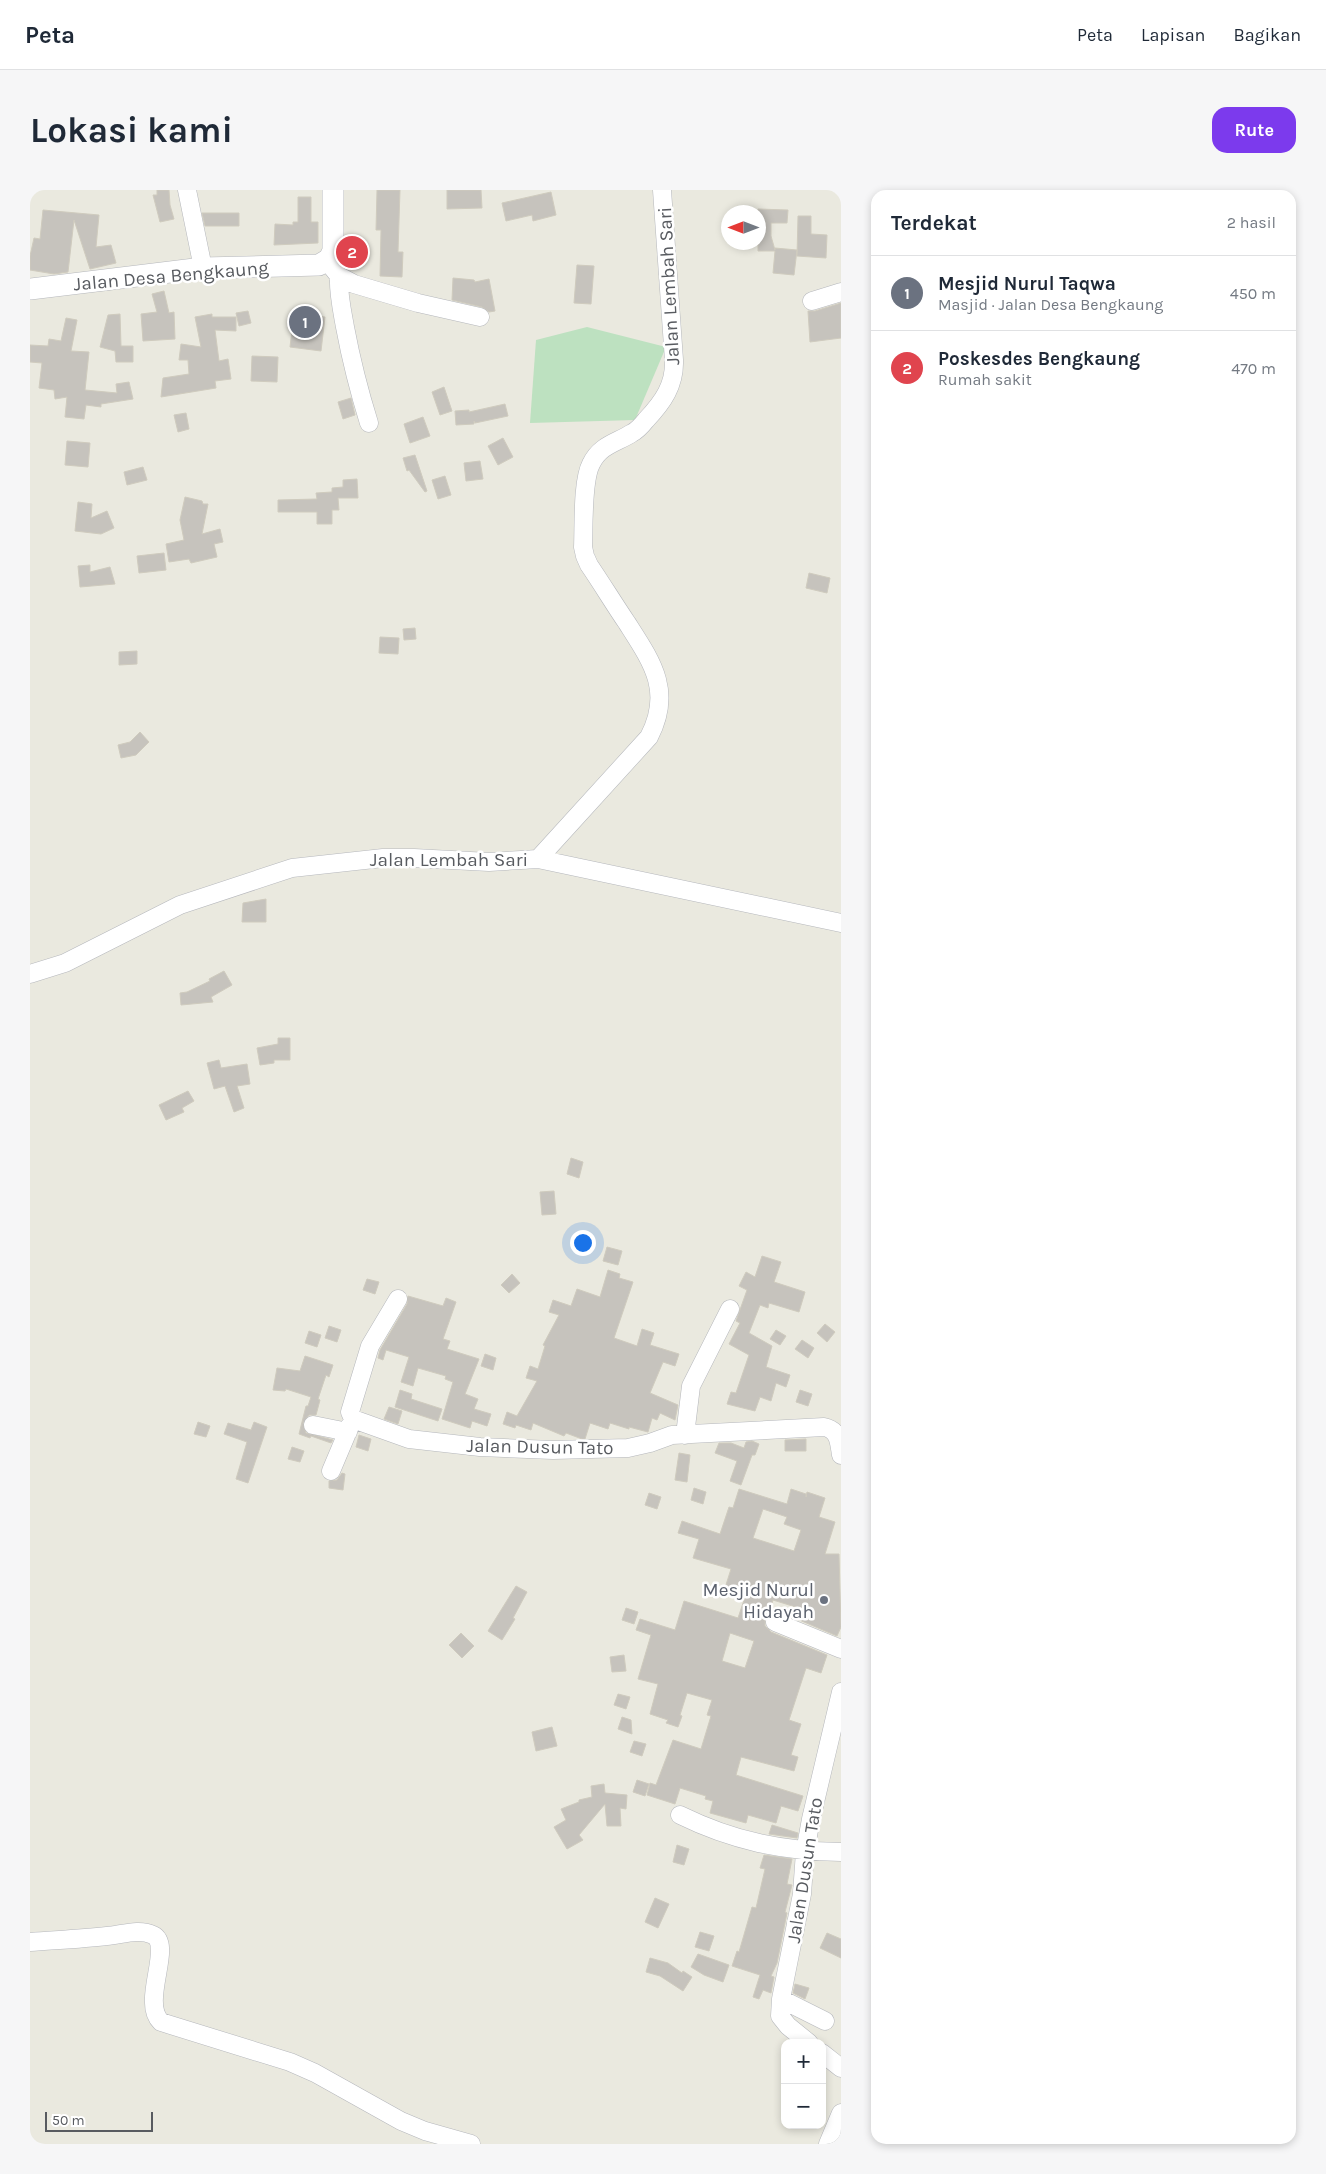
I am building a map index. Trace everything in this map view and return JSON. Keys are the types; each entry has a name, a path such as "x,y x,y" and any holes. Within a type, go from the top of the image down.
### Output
{"street":[{"path":"187,190 203,268"},
{"path":"333,190 333,269 358,390 369,422"},
{"name":"Jalan Lembah Sari","path":"30,974 64,962 180,905 292,868 383,858 489,862 538,859 649,737 657,717 659,685 652,664 589,565 583,547 587,479 590,465 601,449 635,431 642,425 661,403 671,385 674,360 662,190"},
{"name":"Jalan Desa Bengkaung","path":"30,289 203,268 316,266 333,269"},
{"path":"333,269 368,290 480,317"},
{"path":"812,301 841,292"},
{"path":"538,859 841,923"},
{"path":"331,1471 351,1425 350,1412 366,1355 377,1331 398,1299"},
{"path":"685,1435 688,1397 691,1386 730,1309"},
{"name":"Jalan Dusun Tato","path":"313,1425 351,1425 409,1439 489,1447 553,1450 628,1448 672,1435 824,1427 833,1430 840,1443"},
{"path":"775,1622 841,1649"},
{"name":"Jalan Dusun Tato","path":"781,1999 802,1894 805,1852 838,1713 841,1692"},
{"path":"680,1815 704,1827 756,1844 805,1852 841,1852"},
{"path":"30,1942 136,1932 153,1935 157,1938 160,1957 153,2007 156,2016 161,2022 290,2062 314,2073 401,2122 471,2144"},
{"path":"804,2039 788,2026 780,2016 781,1999 826,2021"},
{"path":"826,2056 841,2068"},
{"path":"828,2144 841,2113"}],"green space":[{"path":"587,327 666,347 635,420 530,423 536,340"}],"building":[{"path":"157,190 169,190 170,205 174,219 160,222 153,195 157,195"},
{"path":"377,190 400,190 398,252 403,252 402,277 380,276 381,230 376,230"},
{"path":"447,190 481,190 482,208 447,209"},
{"path":"551,192 556,215 533,221 532,215 506,221 502,203"},
{"path":"298,197 311,197 311,222 318,222 318,243 274,245 275,224 293,225 293,222 298,222"},
{"path":"766,209 788,210 787,223 771,223 771,236 775,250 775,248 797,250 794,275 773,273 775,251 758,251 766,250"},
{"path":"43,210 99,215 96,247 111,245 116,263 90,269 74,220 68,272 54,274 30,270 30,256 34,238 40,239"},
{"path":"202,213 239,213 239,226 205,226"},
{"path":"798,216 811,216 811,234 827,235 826,258 797,256"},
{"path":"577,265 594,266 591,304 574,303"},
{"path":"453,278 474,280 475,282 489,279 495,311 489,312 482,307 452,300"},
{"path":"164,291 169,313 174,312 175,339 143,341 141,314 157,312 152,294"},
{"path":"841,303 841,338 810,342 808,311 815,311"},
{"path":"248,311 251,323 239,326 236,313"},
{"path":"294,313 325,317 321,351 290,347"},
{"path":"120,314 121,346 133,346 133,362 116,362 115,351 100,347 108,315"},
{"path":"212,314 212,317 236,317 236,331 215,330 219,361 228,359 231,379 215,381 216,388 161,397 163,378 189,374 188,360 179,360 181,344 201,347 195,317"},
{"path":"66,318 77,320 71,351 89,352 85,390 117,393 116,384 129,382 133,399 101,404 101,407 86,405 84,419 65,417 67,397 55,399 54,390 39,388 42,363 30,362 30,345 48,346 49,339 61,341"},
{"path":"252,356 278,357 277,382 251,381"},
{"path":"444,387 452,411 440,415 432,392"},
{"path":"351,398 355,415 343,419 338,402"},
{"path":"505,404 508,416 475,423 474,421 474,424 456,425 455,411 469,410 469,412"},
{"path":"186,413 189,429 178,432 174,415"},
{"path":"423,417 430,436 410,443 404,424"},
{"path":"503,438 513,457 498,465 488,446"},
{"path":"67,441 90,443 88,467 65,465"},
{"path":"415,455 427,491 425,492 409,470 407,471 403,458"},
{"path":"480,461 483,479 466,481 464,463"},
{"path":"143,467 147,480 127,485 124,472"},
{"path":"445,476 451,495 438,499 432,480"},
{"path":"357,479 358,498 338,498 339,510 332,510 332,524 317,524 317,512 278,512 278,500 317,499 316,493 332,492 332,488 343,487 343,480"},
{"path":"185,497 208,504 202,534 220,529 223,542 214,544 217,557 191,563 189,559 169,562 166,544 184,540 180,520"},
{"path":"78,502 92,504 91,518 107,511 114,528 101,534 75,531"},
{"path":"164,553 166,570 139,573 137,556"},
{"path":"90,565 90,572 110,567 115,584 80,587 78,566"},
{"path":"809,573 830,578 827,593 806,588"},
{"path":"415,628 416,639 404,640 403,629"},
{"path":"380,637 399,638 398,654 379,653"},
{"path":"137,651 137,664 119,665 119,652"},
{"path":"140,732 149,742 136,755 121,758 118,745 130,742"},
{"path":"266,899 266,922 242,922 243,903"},
{"path":"224,971 232,985 211,997 213,1002 181,1005 180,993 187,992 210,981 209,979"},
{"path":"278,1038 290,1038 290,1060 274,1060 274,1063 260,1065 257,1048 278,1044"},
{"path":"219,1060 221,1068 247,1064 250,1084 237,1086 244,1108 234,1112 225,1086 214,1089 207,1063"},
{"path":"188,1091 194,1101 182,1108 184,1112 166,1120 159,1105"},
{"path":"571,1158 583,1162 579,1178 567,1174"},
{"path":"554,1191 556,1214 542,1215 540,1192"},
{"path":"607,1247 622,1251 618,1265 603,1261"},
{"path":"762,1256 781,1262 774,1282 805,1292 799,1312 769,1303 768,1308 760,1305 749,1333 772,1346 766,1367 790,1375 786,1387 776,1383 771,1401 760,1397 755,1411 727,1404 731,1392 736,1393 749,1355 729,1344 740,1323 736,1321 747,1290 739,1286 746,1272 755,1277"},
{"path":"608,1270 620,1274 619,1278 633,1282 614,1338 637,1346 642,1329 654,1333 650,1345 679,1354 675,1366 663,1362 650,1393 678,1405 675,1420 660,1413 657,1420 652,1418 648,1432 610,1423 608,1429 590,1423 585,1439 566,1433 564,1436 533,1423 531,1430 516,1425 515,1428 503,1424 507,1412 517,1416 537,1381 526,1378 530,1366 538,1369 545,1346 543,1345 559,1315 549,1312 553,1300 571,1306 577,1289 600,1297"},
{"path":"512,1274 520,1283 509,1293 501,1285"},
{"path":"367,1279 379,1282 375,1294 363,1290"},
{"path":"408,1296 443,1306 446,1298 456,1302 443,1339 450,1341 447,1349 479,1359 465,1394 478,1399 474,1409 491,1414 487,1426 472,1421 470,1428 442,1419 453,1382 445,1379 446,1376 418,1368 413,1386 401,1382 409,1357 386,1350 383,1360 378,1358 380,1350 407,1304"},
{"path":"825,1324 835,1332 827,1342 817,1333"},
{"path":"329,1326 341,1330 337,1342 325,1338"},
{"path":"776,1330 786,1336 780,1345 770,1339"},
{"path":"309,1331 321,1335 317,1347 305,1343"},
{"path":"802,1340 814,1348 808,1358 795,1349"},
{"path":"485,1354 496,1358 493,1370 481,1366"},
{"path":"305,1356 333,1365 329,1377 326,1375 318,1399 320,1400 316,1415 309,1415 303,1423 306,1433 333,1440 331,1443 299,1434 306,1406 308,1406 311,1397 286,1389 285,1391 273,1390 277,1368 300,1371"},
{"path":"400,1390 412,1394 411,1399 442,1409 438,1421 395,1407"},
{"path":"800,1390 812,1394 808,1406 796,1402"},
{"path":"389,1407 402,1411 398,1424 384,1419"},
{"path":"198,1422 210,1426 206,1437 194,1434"},
{"path":"254,1422 267,1427 248,1483 236,1479 247,1442 224,1434 228,1423 251,1430"},
{"path":"359,1435 371,1439 368,1451 356,1447"},
{"path":"806,1439 806,1451 785,1451 785,1440"},
{"path":"752,1441 759,1444 755,1455 752,1455 741,1485 730,1481 737,1461 715,1453 719,1443 731,1443 744,1448 746,1442"},
{"path":"292,1447 304,1451 300,1462 288,1459"},
{"path":"679,1453 690,1455 687,1482 675,1480"},
{"path":"342,1473 345,1474 343,1490 329,1488 329,1481 337,1480"},
{"path":"694,1488 706,1492 703,1504 691,1500"},
{"path":"739,1489 787,1504 791,1489 806,1494 806,1497 807,1492 825,1498 819,1517 835,1522 825,1554 839,1554 841,1627 837,1636 797,1619 802,1609 773,1600 769,1613 765,1618 765,1626 771,1632 827,1655 821,1673 806,1668 789,1720 801,1724 791,1755 798,1757 794,1771 741,1757 736,1775 803,1796 798,1811 781,1806 776,1823 748,1815 746,1823 710,1813 713,1801 705,1799 706,1796 680,1788 675,1804 647,1795 650,1783 656,1785 673,1740 701,1749 711,1716 707,1715 712,1700 687,1693 678,1727 666,1723 668,1720 650,1714 658,1684 638,1679 651,1635 636,1630 640,1619 675,1630 684,1601 738,1618 746,1594 725,1588 731,1569 693,1558 699,1539 678,1533 682,1521 720,1534 729,1507 733,1508","holes":["763,1509 787,1517 784,1524 801,1530 794,1551 753,1538","730,1633 754,1641 745,1668 722,1661"]},
{"path":"649,1493 661,1497 657,1509 645,1505"},
{"path":"516,1586 527,1592 513,1618 515,1619 502,1640 488,1631"},
{"path":"626,1608 638,1612 634,1624 622,1620"},
{"path":"461,1633 474,1646 462,1658 449,1645"},
{"path":"624,1655 626,1671 612,1672 610,1657"},
{"path":"618,1694 630,1697 626,1709 614,1705"},
{"path":"622,1717 631,1720 632,1734 618,1729"},
{"path":"552,1727 557,1746 536,1751 532,1732"},
{"path":"634,1741 646,1744 642,1756 630,1752"},
{"path":"637,1780 649,1784 645,1796 633,1792"},
{"path":"604,1784 605,1793 627,1795 626,1809 620,1808 621,1826 607,1826 605,1804 579,1835 583,1840 567,1849 554,1827 566,1820 561,1809 579,1802 579,1800 592,1797 591,1786"},
{"path":"772,1825 798,1833 797,1838 769,1834"},
{"path":"677,1845 689,1849 684,1865 673,1862"},
{"path":"764,1855 792,1859 787,1884 792,1885 785,1912 787,1913 777,1963 771,1976 774,1977 771,1993 763,1990 759,1999 753,1997 760,1975 732,1966 737,1951 739,1952 752,1907 756,1908 765,1869 760,1868"},
{"path":"655,1898 669,1904 658,1928 645,1922"},
{"path":"700,1932 714,1936 709,1951 695,1947"},
{"path":"827,1933 841,1939 841,1958 820,1948"},
{"path":"698,1954 729,1965 723,1982 704,1975 691,1967"},
{"path":"650,1958 668,1963 682,1973 683,1971 692,1977 683,1991 660,1976 646,1972"},
{"path":"795,1984 809,1988 805,1999 793,1993"}],"place":[{"name":"Poskesdes Bengkaung","path":"352,252"},
{"name":"Mesjid Nurul Taqwa","path":"305,322"},
{"name":"Mesjid Nurul Hidayah","path":"824,1600"}]}
